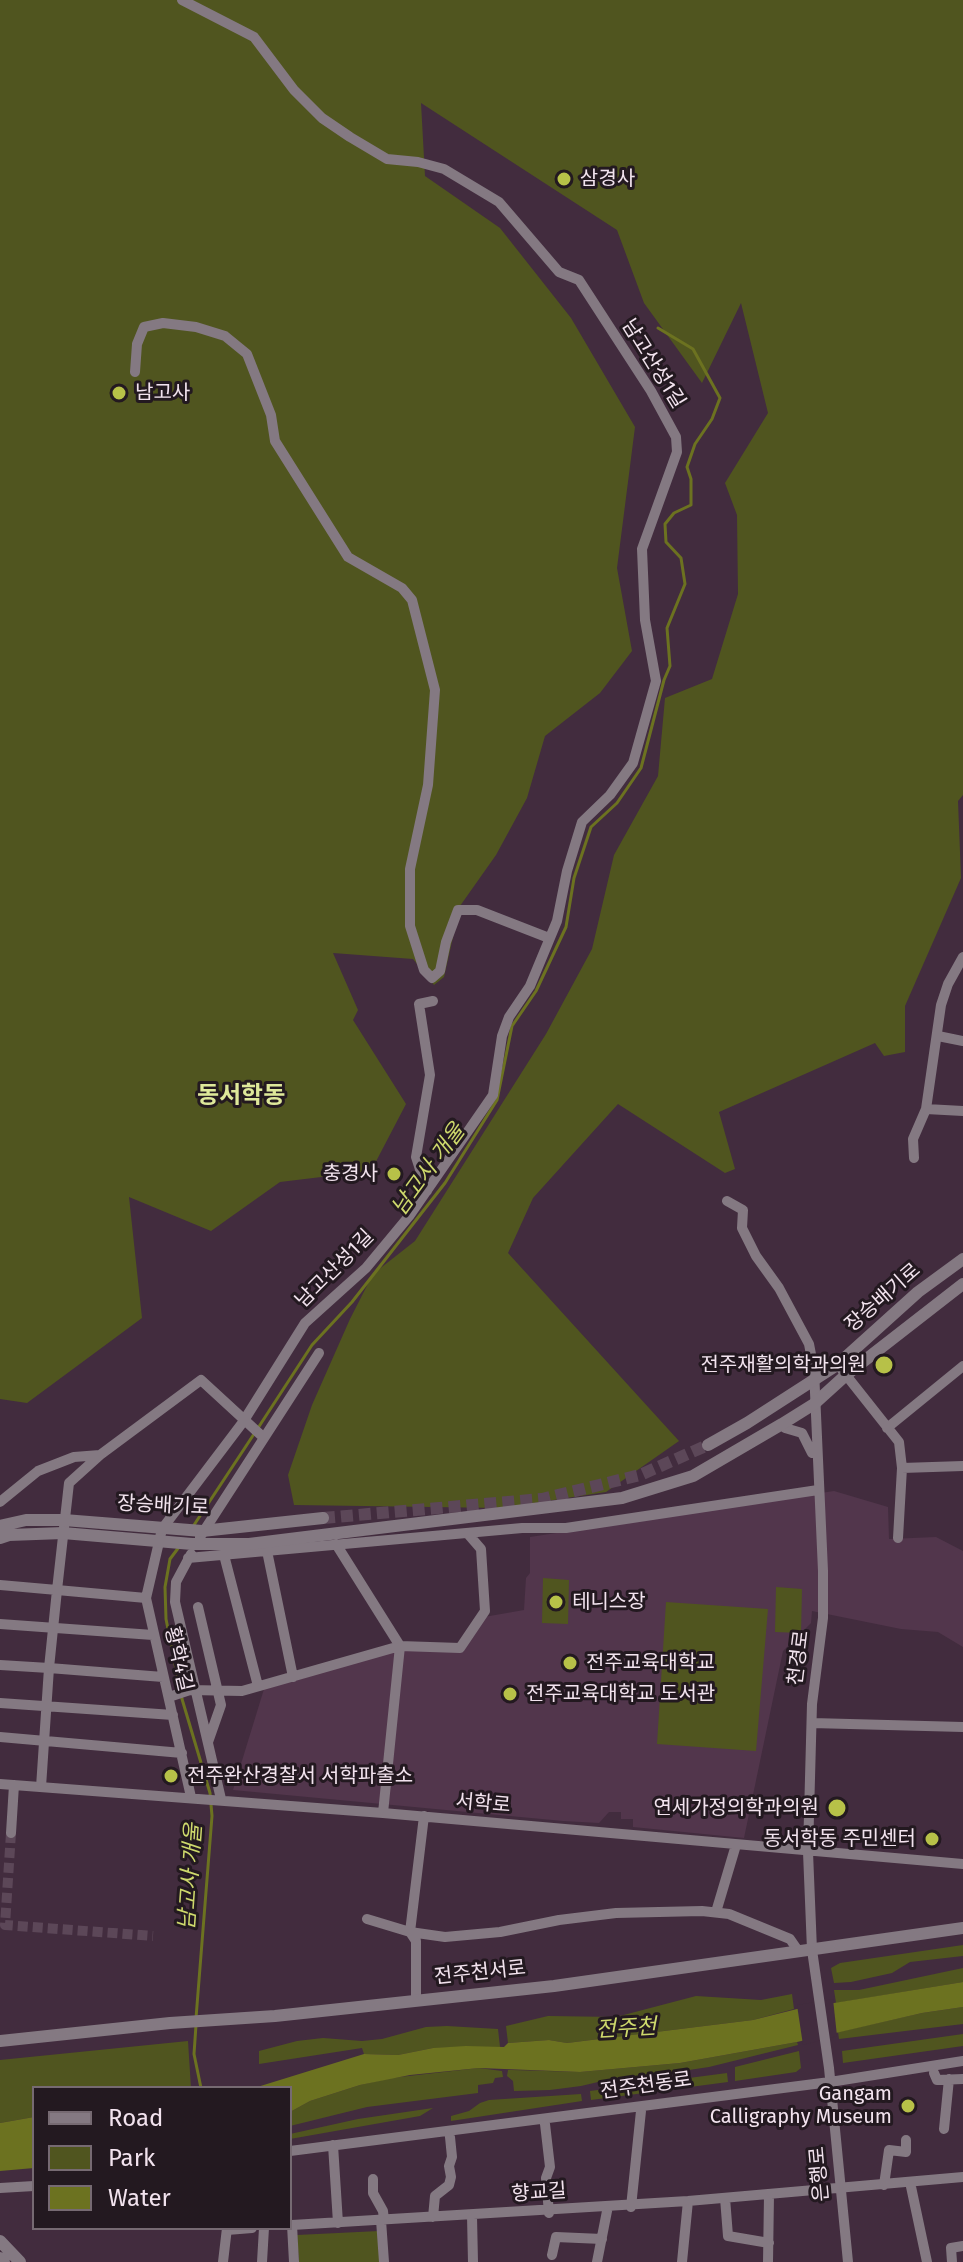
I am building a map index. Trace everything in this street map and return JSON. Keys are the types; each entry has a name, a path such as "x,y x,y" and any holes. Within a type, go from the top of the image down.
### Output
{"street":[{"name":"남고산성1길","path":"165,1535 247,1425 305,1323 366,1268 410,1215 493,1095 502,1036 509,1017 530,986 557,921 567,871 582,822 610,795 633,763 656,681 645,620 642,549 677,452 676,437 651,391 579,280 551,265 522,226 499,202 444,169 418,162 387,159 350,137 322,118 294,90 254,37 182,0"},
{"path":"135,372 137,344 144,327 163,323 196,327 225,336 247,354 271,415 275,441 348,557 402,588 412,600 435,690 428,785 410,869 410,926 424,970 432,978 440,971 446,942 458,910 477,910 549,938"},
{"path":"914,1158 913,1139 926,1109 941,1005 963,957"},
{"path":"427,1191 416,1157 430,1075 419,1004 433,1001"},
{"path":"938,1036 963,1041"},
{"path":"926,1109 963,1111"},
{"name":"천경로","path":"727,1201 743,1210 742,1228 809,1344 814,1370 823,1618 813,1689 805,1951 816,1973"},
{"name":"장승배기로","path":"708,1445 813,1380 841,1370 918,1292 963,1259"},
{"path":"197,1537 249,1544 622,1498 693,1476 814,1404 841,1370 963,1284"},
{"path":"214,1799 208,1742 181,1693 176,1582 197,1537 319,1353"},
{"path":"887,1428 963,1366"},
{"path":"841,1370 899,1442 902,1468 898,1538"},
{"path":"41,1787 52,1628 69,1483 100,1455 201,1380 262,1436"},
{"name":"천경로","path":"782,1424 785,1428 802,1433 810,1444 817,1468"},
{"path":"0,1502 38,1471 74,1457 100,1455"},
{"path":"902,1468 963,1466"},
{"path":"188,1558 522,1528 566,1528 818,1490"},
{"name":"장승배기로","path":"0,1526 26,1520 64,1527 197,1537 323,1518"},
{"path":"0,1538 64,1527"},
{"path":"181,1693 242,1691 400,1646 460,1648 485,1611 481,1549 468,1534"},
{"name":"황학4길","path":"165,1535 146,1598 163,1677 181,1693 173,1715 191,1797"},
{"path":"336,1544 400,1646 383,1813"},
{"path":"267,1551 293,1677"},
{"path":"224,1555 258,1686"},
{"path":"0,1585 146,1598"},
{"path":"198,1607 221,1705 208,1742"},
{"path":"0,1624 153,1635"},
{"path":"0,1665 163,1677"},
{"path":"0,1703 173,1715"},
{"path":"812,1723 963,1727"},
{"path":"0,1737 182,1753"},
{"name":"서학로","path":"0,1784 307,1806 963,1864"},
{"path":"11,1833 14,1785"},
{"path":"416,2001 416,1941 410,1932 424,1816"},
{"path":"716,1912 736,1845"},
{"path":"367,1919 410,1932 445,1937 500,1932 616,1913 716,1912 729,1914 790,1939 805,1951"},
{"name":"전주천서로","path":"0,2041 554,1986 963,1928"},
{"name":"은행로","path":"816,1973 829,2068 848,2262"},
{"name":"전주천동로","path":"292,2151 830,2082 963,2061"},
{"path":"934,2073 937,2080 963,2079"},
{"path":"944,2129 949,2079"},
{"path":"632,2206 641,2111"},
{"path":"545,2124 550,2167 546,2178 549,2212"},
{"path":"433,2217 435,2196 449,2185 451,2177 450,2137"},
{"path":"884,2185 889,2150 906,2152 906,2140"},
{"path":"333,2145 338,2223"},
{"name":"향교길","path":"292,2225 549,2212 963,2177"},
{"path":"373,2179 373,2193 383,2211 384,2262"},
{"path":"910,2182 927,2262"},
{"path":"0,2188 32,2186"},
{"path":"768,2262 769,2195"},
{"path":"725,2198 728,2236 769,2243"},
{"path":"682,2262 688,2201"},
{"path":"597,2262 608,2206"},
{"path":"472,2216 473,2262"},
{"path":"223,2262 227,2230"},
{"path":"262,2262 264,2230"},
{"name":"향교길","path":"291,2230 294,2262"},
{"path":"552,2255 556,2237 602,2239"},
{"path":"0,2241 20,2262"},
{"path":"952,2262 951,2248 963,2246"}],"shaded area":[{"name":"전주교육대학교","path":"834,1491 888,1507 889,1539 936,1537 963,1551 963,1647 938,1632 901,1629 812,1611 811,1623 783,1651 744,1838 633,1827 633,1819 621,1819 621,1812 609,1812 599,1823 563,1821 233,1790 264,1689 406,1648 462,1651 484,1617 524,1610 526,1578 530,1573 530,1537"}],"green space":[{"path":"0,0 963,0 963,795 958,801 961,878 905,1006 905,1052 884,1056 875,1043 719,1112 735,1169 725,1173 618,1104 533,1198 508,1253 679,1441 606,1492 501,1508 294,1505 288,1475 312,1405 373,1274 415,1241 546,1034 592,949 614,855 658,776 665,698 712,679 738,594 737,515 725,483 768,413 741,303 702,383 644,303 617,230 421,103 425,176 500,228 571,318 635,427 617,568 632,651 600,693 545,736 527,798 496,855 460,906 444,977 434,985 413,959 333,953 358,1010 353,1020 406,1104 371,1171 280,1182 211,1231 129,1197 142,1318 27,1403 0,1399"},
{"name":"테니스장","path":"543,1578 569,1580 568,1624 542,1623"},
{"path":"776,1587 802,1589 801,1633 775,1632"},
{"path":"666,1602 768,1609 756,1751 657,1744"},
{"path":"963,1945 963,1956 910,1962 892,1973 834,1983 831,1968 840,1963"},
{"path":"963,1968 963,1982 836,2003 834,1990 859,1990"},
{"path":"792,1994 794,2009 753,2020 567,2043 549,2040 508,2043 506,2026 548,2016 616,2017 696,1996 761,2000"},
{"path":"963,2007 963,2024 839,2039 838,2032"},
{"path":"426,2027 498,2029 500,2047 433,2048 398,2055 364,2054 362,2048 259,2064 259,2051 297,2041 382,2039"},
{"path":"963,2034 963,2046 843,2063 842,2051"},
{"path":"188,2041 191,2086 32,2086 32,2117 0,2123 0,2060"},
{"path":"797,2042 798,2045 709,2067 615,2078 550,2090 514,2091 513,2081 507,2076 508,2070 580,2072 680,2063"},
{"path":"799,2051 801,2068 796,2072 735,2081 735,2067"},
{"path":"479,2068 502,2071 503,2077 495,2078 493,2083 478,2085 478,2093 367,2107 292,2126 292,2111 310,2101 391,2078"},
{"path":"727,2073 728,2082 591,2100 590,2091"},
{"path":"581,2094 582,2101 451,2121 451,2116 489,2100"},
{"path":"433,2108 420,2116 292,2139 292,2134 358,2119"},
{"path":"379,2231 381,2262 299,2262 297,2235"}],"water":[{"path":"963,1982 963,2007 680,2063 580,2072 479,2068 410,2075 360,2085 310,2101 292,2111 292,2086 260,2086 364,2054 398,2055 466,2046 504,2047 508,2043 549,2040 567,2043 753,2020 797,2009"},
{"path":"32,2117 32,2168 0,2171 0,2123"}],"pier":[{"path":"833,1999 837,2036 803,2045 797,2005"}],"waterway":[{"name":"남고사 개울","path":"258,1428 312,1345 352,1302 445,1183 497,1100 512,1026 536,991 566,927 574,878 591,827 617,803 641,768 670,666 667,628 685,584 681,558 666,542 665,524 674,513 691,505 691,479 687,467 695,444 712,419 720,398 693,349 658,328"},
{"name":"남고사 개울","path":"192,1528 254,1434"},
{"name":"남고사 개울","path":"179,1547 170,1559 165,1587 166,1619 182,1699 210,1793 212,1816 196,2018"},
{"name":"남고사 개울","path":"196,2025 194,2054 201,2086"}],"tunnel":[{"path":"323,1518 542,1499 640,1475 708,1445"},
{"path":"11,1833 5,1925 153,1936"}],"place":[{"name":"삼경사","path":"564,179"},
{"name":"남고사","path":"119,393"},
{"name":"충경사","path":"394,1174"},
{"name":"전주재활의학과의원","path":"884,1365"},
{"name":"테니스장","path":"556,1602"},
{"name":"전주교육대학교","path":"570,1663"},
{"name":"전주교육대학교 도서관","path":"510,1694"},
{"name":"전주완산경찰서 서학파출소","path":"171,1776"},
{"name":"연세가정의학과의원","path":"837,1808"},
{"name":"동서학동 주민센터","path":"932,1839"},
{"name":"Gangam Calligraphy Museum","path":"908,2106"}],"district":[{"name":"동서학동","path":"241,1096"}],"water label":[{"name":"전주천","path":"626,2029"}]}
